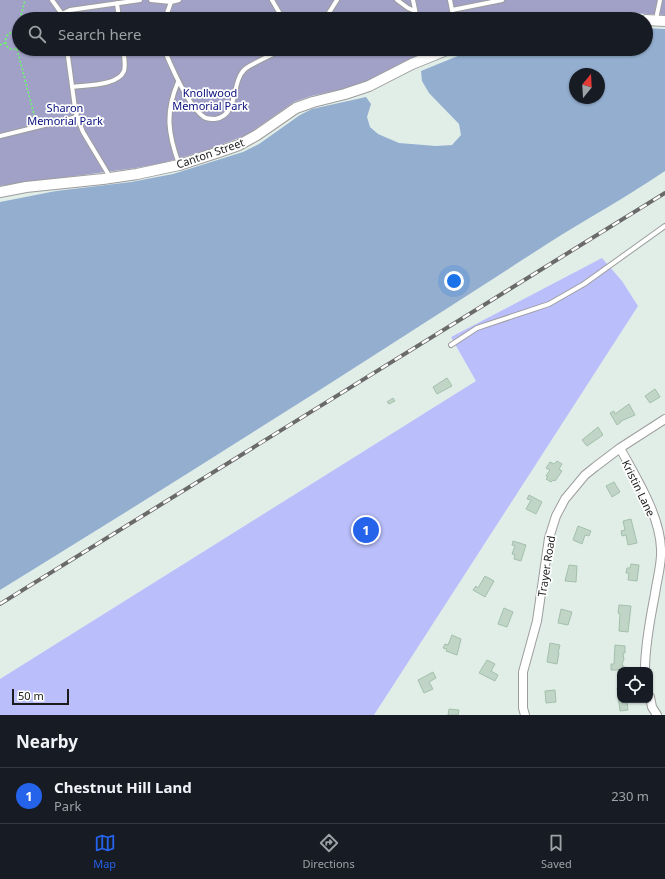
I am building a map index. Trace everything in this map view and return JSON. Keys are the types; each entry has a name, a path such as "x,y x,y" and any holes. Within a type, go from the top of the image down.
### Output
{"street":[{"name":"Canton Street","path":"0,192 26,187 110,178 164,168 219,152 261,133 296,108 369,86 424,56"},
{"name":"Trayer Road","path":"525,715 523,708 523,672 537,620 549,538 556,516 565,499 585,475 620,448 665,419"},
{"name":"Kristin Lane","path":"620,448 642,490 659,530 661,549 660,569 648,631 645,667"},
{"path":"651,703 657,715"}],"lane":[{"path":"52,0 59,12"},
{"path":"68,12 70,10 140,0"},
{"path":"151,0 171,2 179,0"},
{"path":"272,0 279,12"},
{"path":"329,12 337,0"},
{"path":"397,0 415,11"},
{"path":"413,0 415,11"},
{"path":"450,0 452,10 502,0"},
{"path":"655,21 660,0"},
{"path":"167,12 171,2"},
{"path":"117,3 118,12"},
{"path":"68,56 78,117 86,137 110,178"},
{"path":"72,87 109,83 118,79 124,72 124,56"},
{"path":"167,56 178,82 200,114 205,118 211,119 221,117 226,114 230,108 239,79 245,69 270,56"},
{"path":"178,82 173,93 169,121 172,145 179,164"},
{"path":"0,136 78,117"},
{"path":"452,344 477,328 549,304 584,284 665,226"}],"path":[{"path":"21,12 25,0"},
{"path":"12,34 8,34 5,38 5,43 9,48 12,48"},
{"path":"0,45 5,43"},
{"path":"20,56 37,127"}],"shaded area":[{"path":"653,28 665,29 665,171 547,244 206,462 0,590 0,202 56,191 131,182 173,174 243,152 259,144 300,115 312,109 366,97 371,104 367,117 370,127 378,134 399,143 436,146 452,145 461,135 459,124 429,93 422,81 421,71 458,56 653,56"},
{"path":"602,258 622,281 638,306 374,715 0,715 0,679 476,381 451,337"}],"green space":[{"path":"0,0 665,0 665,15 653,15 653,12 12,12 12,56 417,56 367,81 344,89 311,96 294,102 247,135 207,150 163,163 136,168 0,186"}],"building":[{"path":"447,378 452,386 437,394 433,387"},
{"path":"655,389 660,397 650,403 645,396"},
{"path":"393,398 395,401 389,404 387,402"},
{"path":"629,404 635,415 621,421 617,425 610,413 614,411 615,414"},
{"path":"598,427 603,435 587,446 582,440"},
{"path":"557,461 562,464 559,469 562,471 555,481 553,480 551,482 546,479 548,477 546,476 550,470 546,468 550,462 554,464"},
{"path":"614,482 620,492 612,497 606,486"},
{"path":"529,495 542,502 536,514 526,509 531,500 527,499"},
{"path":"631,519 637,543 628,545 626,535 622,536 621,531 625,530 623,521"},
{"path":"578,526 591,531 589,536 585,535 582,544 573,540"},
{"path":"513,541 526,545 521,561 514,559 515,555 512,554 515,546 512,545"},
{"path":"631,564 639,565 637,581 628,580 629,573 626,573 627,568 630,568"},
{"path":"569,565 577,566 576,582 565,581"},
{"path":"485,576 494,581 485,597 473,590 476,586 478,588"},
{"path":"619,605 631,606 628,632 619,631"},
{"path":"504,608 513,612 507,627 498,624"},
{"path":"561,609 572,612 568,625 558,623"},
{"path":"452,635 461,639 457,655 446,651 447,649 443,648 445,644 448,645"},
{"path":"550,643 560,645 557,664 547,662"},
{"path":"615,645 625,646 622,666 624,667 617,667 617,670 611,670 611,664 614,664"},
{"path":"487,660 495,664 491,671 498,675 495,681 479,673"},
{"path":"433,672 436,678 429,682 433,689 424,693 418,680"},
{"path":"555,690 556,702 546,703 545,691"},
{"path":"619,703 627,703 628,710 620,711"},
{"path":"449,709 459,710 458,715 448,715"}],"railway":[{"path":"0,604 665,193"}],"place":[{"name":"Chestnut Hill Land","path":"366,530"}],"park label":[{"name":"Knollwood Memorial Park","path":"210,98"},
{"name":"Sharon Memorial Park","path":"65,113"}]}
